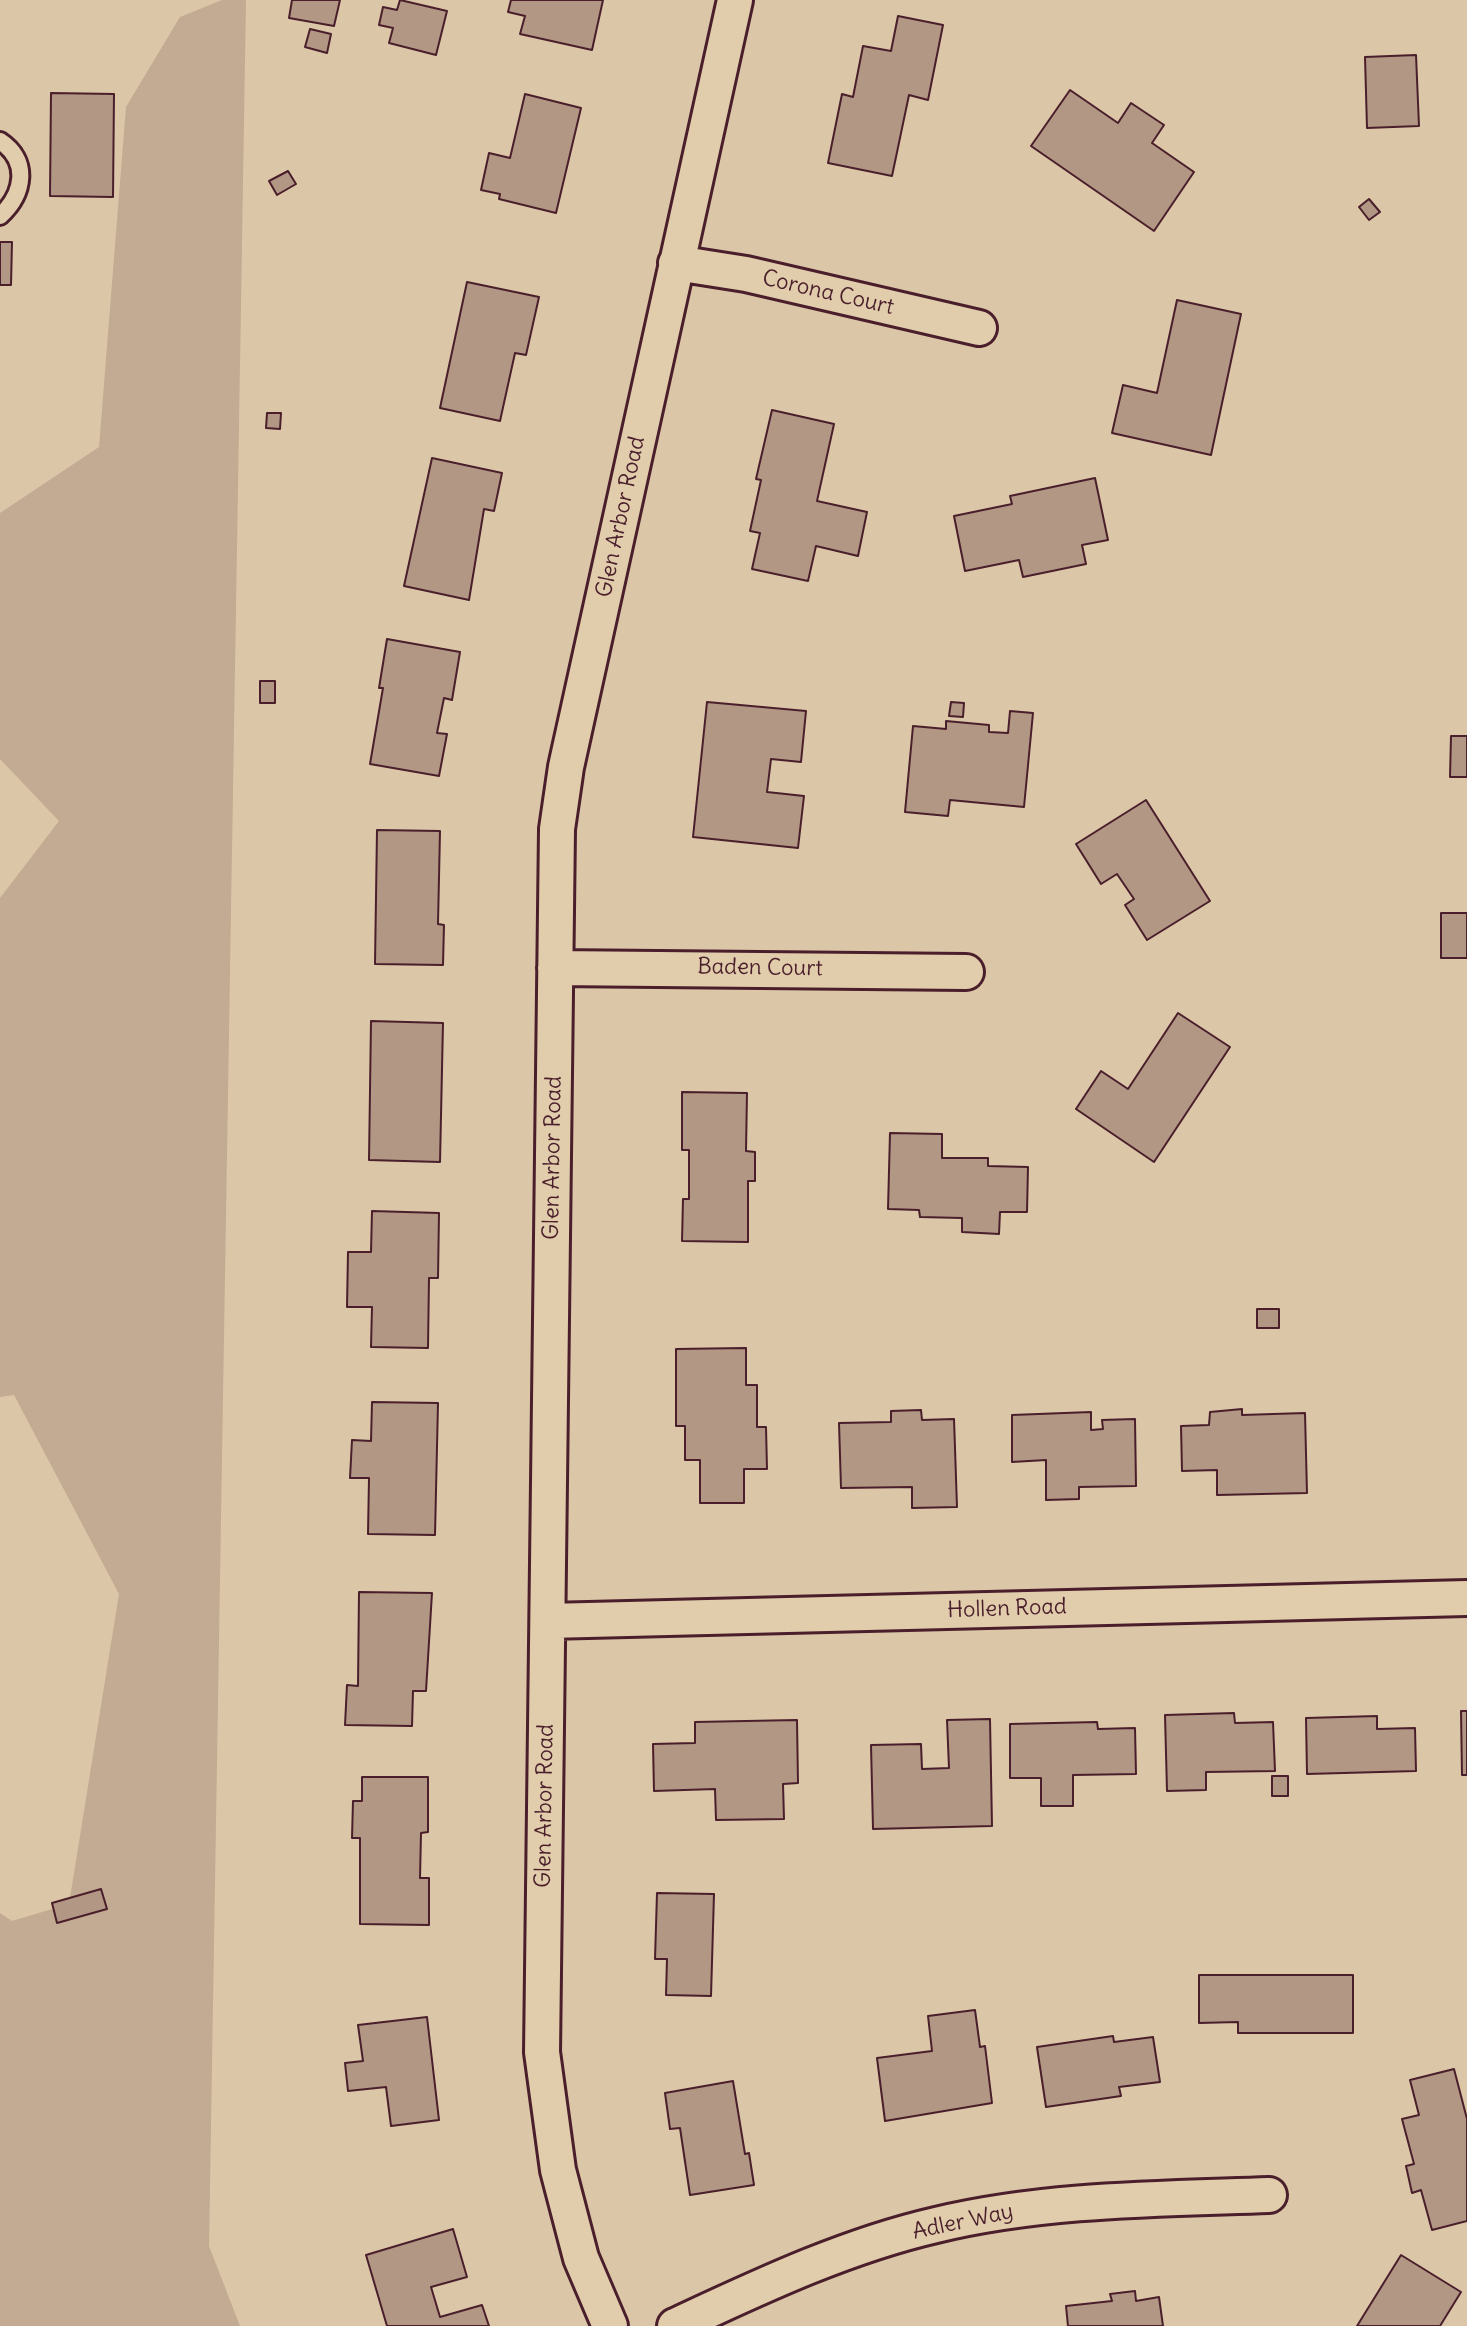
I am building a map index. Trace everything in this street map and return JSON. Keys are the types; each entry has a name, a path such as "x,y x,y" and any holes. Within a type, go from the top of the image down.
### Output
{"street":[{"name":"Glen Arbor Road","path":"610,2326 581,2258 558,2170 542,2052 557,829 566,767 735,0"},
{"name":"Corona Court","path":"676,263 746,274 979,328"},
{"name":"Baden Court","path":"555,968 966,972"},
{"name":"Hollen Road","path":"548,1621 1467,1598"},
{"name":"Adler Way","path":"675,2326 830,2258 936,2225 1036,2208 1134,2200 1269,2195"}],"lane":[{"path":"0,141 13,149 22,174 17,198 0,216"}],"shaded area":[{"path":"222,0 246,0 209,2246 240,2326 0,2326 0,1913 12,1921 69,1904 119,1594 14,1395 0,1397 0,898 59,821 0,759 0,513 99,447 126,107 180,17"}],"building":[{"path":"292,0 340,0 334,26 289,18"},
{"path":"400,0 447,11 436,55 389,43 393,28 379,25 383,7 397,10"},
{"path":"511,0 603,0 592,50 520,34 525,16 508,12"},
{"path":"898,16 943,25 928,100 909,95 892,176 828,163 842,94 853,97 863,46 891,51"},
{"path":"310,29 331,34 327,53 305,47"},
{"path":"1416,55 1419,126 1367,128 1365,57"},
{"path":"1070,90 1118,123 1131,103 1164,125 1152,143 1194,172 1154,231 1031,146"},
{"path":"51,93 114,94 113,197 50,196"},
{"path":"525,94 581,108 556,213 499,199 500,194 481,190 489,153 510,158"},
{"path":"288,171 296,184 277,195 269,181"},
{"path":"1369,199 1380,212 1369,220 1359,207"},
{"path":"0,242 12,242 11,285 0,285"},
{"path":"467,282 539,297 526,355 515,353 500,421 440,408"},
{"path":"1177,300 1241,314 1211,455 1112,433 1123,385 1157,393"},
{"path":"772,410 834,424 817,501 867,512 858,556 816,546 808,581 752,569 760,533 750,531 761,480 756,479"},
{"path":"267,413 281,413 280,429 266,428"},
{"path":"432,458 502,473 494,511 484,509 469,600 404,586"},
{"path":"1095,478 1108,540 1082,545 1086,564 1023,577 1019,560 965,571 954,516 1012,504 1010,496"},
{"path":"387,639 460,652 452,700 444,698 437,733 447,734 439,776 370,764 383,688 379,688"},
{"path":"260,681 275,681 275,703 260,703"},
{"path":"707,702 806,711 801,762 771,759 767,792 804,796 798,848 693,837"},
{"path":"951,702 964,703 963,717 949,716"},
{"path":"1010,711 1033,713 1024,807 950,800 948,816 905,812 913,726 946,729 946,721 989,725 989,732 1008,733"},
{"path":"1451,736 1467,736 1467,777 1450,777"},
{"path":"1146,800 1210,901 1147,940 1125,905 1134,899 1117,874 1101,884 1076,844"},
{"path":"377,830 440,831 438,924 444,925 443,965 375,964"},
{"path":"1441,913 1467,913 1467,958 1441,958"},
{"path":"1178,1013 1230,1047 1154,1162 1076,1109 1101,1071 1128,1089"},
{"path":"371,1021 443,1023 440,1162 369,1160"},
{"path":"682,1092 747,1093 746,1151 755,1152 755,1181 748,1181 748,1242 682,1241 683,1199 689,1199 689,1150 682,1150"},
{"path":"890,1133 942,1134 942,1158 988,1158 988,1166 1028,1167 1027,1212 1000,1212 999,1234 962,1232 962,1218 920,1217 919,1210 888,1209"},
{"path":"372,1211 439,1213 438,1278 429,1278 428,1348 371,1347 372,1307 347,1307 348,1252 371,1252"},
{"path":"1257,1309 1279,1309 1279,1328 1257,1328"},
{"path":"746,1348 746,1385 757,1385 757,1427 766,1427 767,1469 744,1469 744,1503 700,1503 700,1460 685,1460 685,1426 676,1426 676,1349"},
{"path":"372,1402 438,1403 435,1535 368,1534 369,1478 350,1478 352,1440 371,1441"},
{"path":"1242,1409 1242,1415 1305,1413 1307,1493 1217,1495 1217,1470 1182,1471 1181,1426 1209,1425 1210,1412"},
{"path":"921,1410 922,1420 954,1419 957,1507 912,1508 912,1487 841,1488 839,1423 891,1422 891,1411"},
{"path":"1091,1412 1091,1430 1103,1429 1102,1420 1135,1419 1136,1486 1079,1487 1079,1499 1046,1500 1046,1460 1012,1462 1012,1415"},
{"path":"359,1592 432,1593 426,1691 413,1691 412,1726 345,1725 347,1685 358,1686"},
{"path":"1461,1711 1467,1711 1467,1775 1462,1775"},
{"path":"1234,1713 1235,1723 1273,1722 1275,1771 1206,1772 1206,1790 1167,1791 1165,1715"},
{"path":"1377,1716 1377,1729 1415,1728 1416,1771 1307,1774 1306,1718"},
{"path":"990,1719 992,1826 873,1829 871,1745 921,1744 922,1769 949,1768 947,1720"},
{"path":"797,1720 798,1783 783,1784 784,1819 716,1820 715,1789 654,1791 653,1744 695,1743 695,1722"},
{"path":"1097,1722 1098,1729 1135,1728 1136,1774 1073,1775 1073,1806 1041,1806 1041,1778 1010,1778 1010,1724"},
{"path":"1272,1776 1288,1776 1288,1796 1272,1796"},
{"path":"362,1777 428,1777 428,1832 421,1833 420,1878 429,1878 429,1925 360,1924 360,1838 352,1838 353,1801 362,1801"},
{"path":"101,1889 107,1909 57,1923 52,1903"},
{"path":"657,1893 714,1894 711,1996 666,1995 667,1959 655,1959"},
{"path":"1199,1975 1353,1975 1353,2033 1238,2033 1238,2022 1199,2023"},
{"path":"975,2010 980,2047 985,2046 992,2103 885,2121 877,2058 932,2051 928,2016"},
{"path":"427,2017 439,2120 391,2126 386,2087 348,2091 345,2063 363,2061 358,2025"},
{"path":"1113,2036 1114,2042 1153,2037 1160,2082 1119,2087 1121,2096 1046,2107 1037,2047"},
{"path":"1454,2069 1467,2119 1467,2221 1432,2230 1421,2190 1412,2193 1406,2166 1414,2164 1402,2119 1419,2115 1410,2080"},
{"path":"733,2081 745,2154 749,2153 754,2185 690,2195 680,2128 670,2129 665,2093"},
{"path":"453,2229 467,2277 431,2287 440,2317 482,2305 489,2326 387,2326 366,2255"},
{"path":"1401,2255 1461,2292 1440,2326 1357,2326"},
{"path":"1135,2291 1136,2301 1159,2297 1163,2326 1068,2326 1066,2306 1112,2301 1110,2294"}]}
